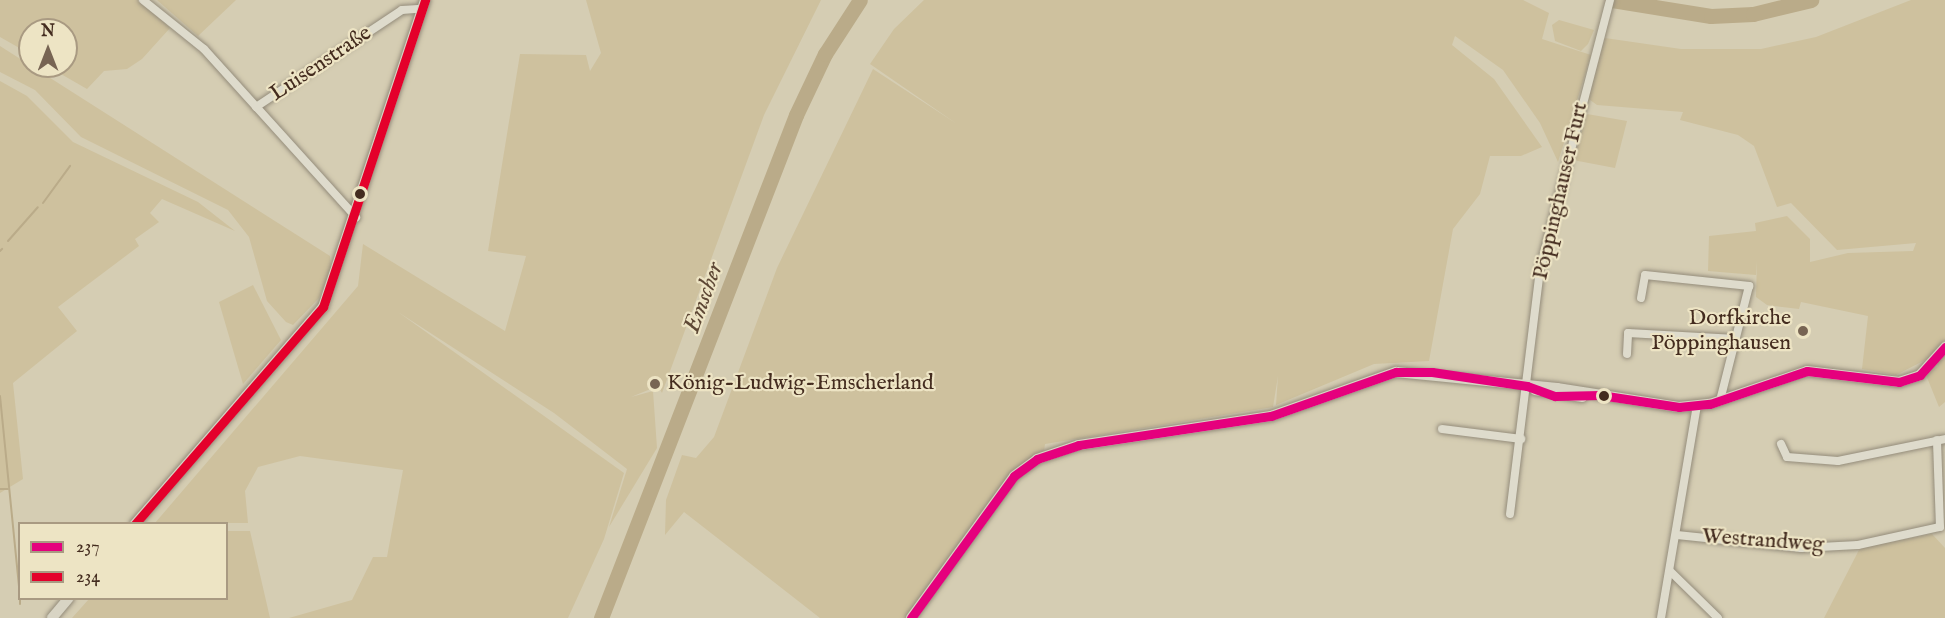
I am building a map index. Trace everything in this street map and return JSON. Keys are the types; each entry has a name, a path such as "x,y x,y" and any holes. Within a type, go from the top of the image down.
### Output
{"main road":[{"path":"137,522 323,307 356,218 422,5"},
{"path":"911,618 1014,476 1054,452 1271,416 1396,372 1697,406 1720,401 1807,371 1899,382 1920,375 1945,347"},
{"path":"52,618 67,600"}],"street":[{"path":"143,0 204,49 356,218"},
{"name":"Pöppinghauser Furt","path":"1510,514 1521,439 1540,269 1610,0"},
{"name":"Luisenstraße","path":"256,108 391,16 422,5"},
{"path":"1641,298 1645,275 1746,283 1749,291 1720,401"},
{"path":"1627,354 1628,333 1736,339"},
{"path":"1662,618 1697,406"},
{"path":"1442,429 1521,439"},
{"name":"Westrandweg","path":"1677,535 1801,548 1858,545 1940,527 1941,439 1838,461 1787,457 1781,444"},
{"path":"1670,571 1718,618"}],"shaded area":[{"path":"0,0 142,0 170,28 142,59 127,69 104,71 87,89 68,78 78,78 78,18 18,18 18,47 0,37"},
{"path":"157,0 236,0 198,36"},
{"path":"586,0 821,0 764,115 662,393 658,386 631,397 653,391 657,448 609,527 627,469 554,413 398,312 624,473 604,539 568,618 289,618 352,600 373,557 387,557 403,470 300,456 258,467 245,491 248,523 156,522 358,286 363,244 505,331 526,256 488,251 520,54 586,55 590,71 601,53"},
{"path":"924,0 1523,0 1549,13 1542,39 1591,55 1558,162 1540,123 1503,70 1455,36 1452,45 1494,79 1542,147 1521,156 1490,156 1480,194 1453,229 1429,361 1374,364 1276,405 1278,376 1273,407 1045,444 1044,451 1003,483 905,618 820,618 684,512 665,535 666,500 682,455 696,458 714,437 777,268 873,69 957,124 870,64 894,29"},
{"path":"1911,0 1945,0 1945,402 1939,407 1926,375 1938,366 1931,357 1896,375 1862,369 1868,316 1801,302 1799,309 1767,305 1756,297 1757,261 1756,275 1708,271 1709,236 1756,231 1755,223 1787,216 1810,239 1810,262 1848,253 1913,251 1916,243 1837,250 1791,203 1777,207 1754,146 1738,135 1680,120 1683,112 1597,105 1586,97 1605,38 1681,49 1761,49 1816,37"},
{"path":"1559,20 1594,30 1588,44 1581,51 1555,41 1552,25"},
{"path":"0,46 18,57 18,78 50,78 330,256 331,268 319,298 293,325 286,322 267,301 249,237 228,210 81,137 35,90 0,72"},
{"path":"0,81 27,96 73,142 198,202 235,231 162,199 150,213 159,222 135,239 139,246 58,307 77,331 13,383 23,479 0,493"},
{"path":"1587,114 1627,121 1615,168 1573,160"},
{"path":"253,285 281,340 243,384 219,302"},
{"path":"228,531 250,531 270,618 72,618 88,600 228,600"},
{"path":"1932,534 1945,548 1945,618 1824,618 1860,548"}],"waterway":[{"name":"Emscher","path":"601,618 796,115 825,54 860,0"},
{"name":"Emscher","path":"1612,0 1711,16 1753,14 1811,0"},
{"path":"43,203 70,166"},
{"path":"8,241 38,207"},
{"path":"0,396 18,575"},
{"path":"0,489 8,489"}],"transit line":[{"name":"234","path":"137,522 323,307 425,0"},
{"name":"237","path":"911,618 1014,476 1037,459 1079,445 1271,416 1396,372 1432,372 1527,386 1555,396 1600,395 1679,407 1710,404 1807,371 1899,382 1920,375 1945,347"}],"place":[{"name":"Dorfkirche Pöppinghausen","path":"1803,331"},
{"name":"König-Ludwig-Emscherland","path":"655,384"}]}
